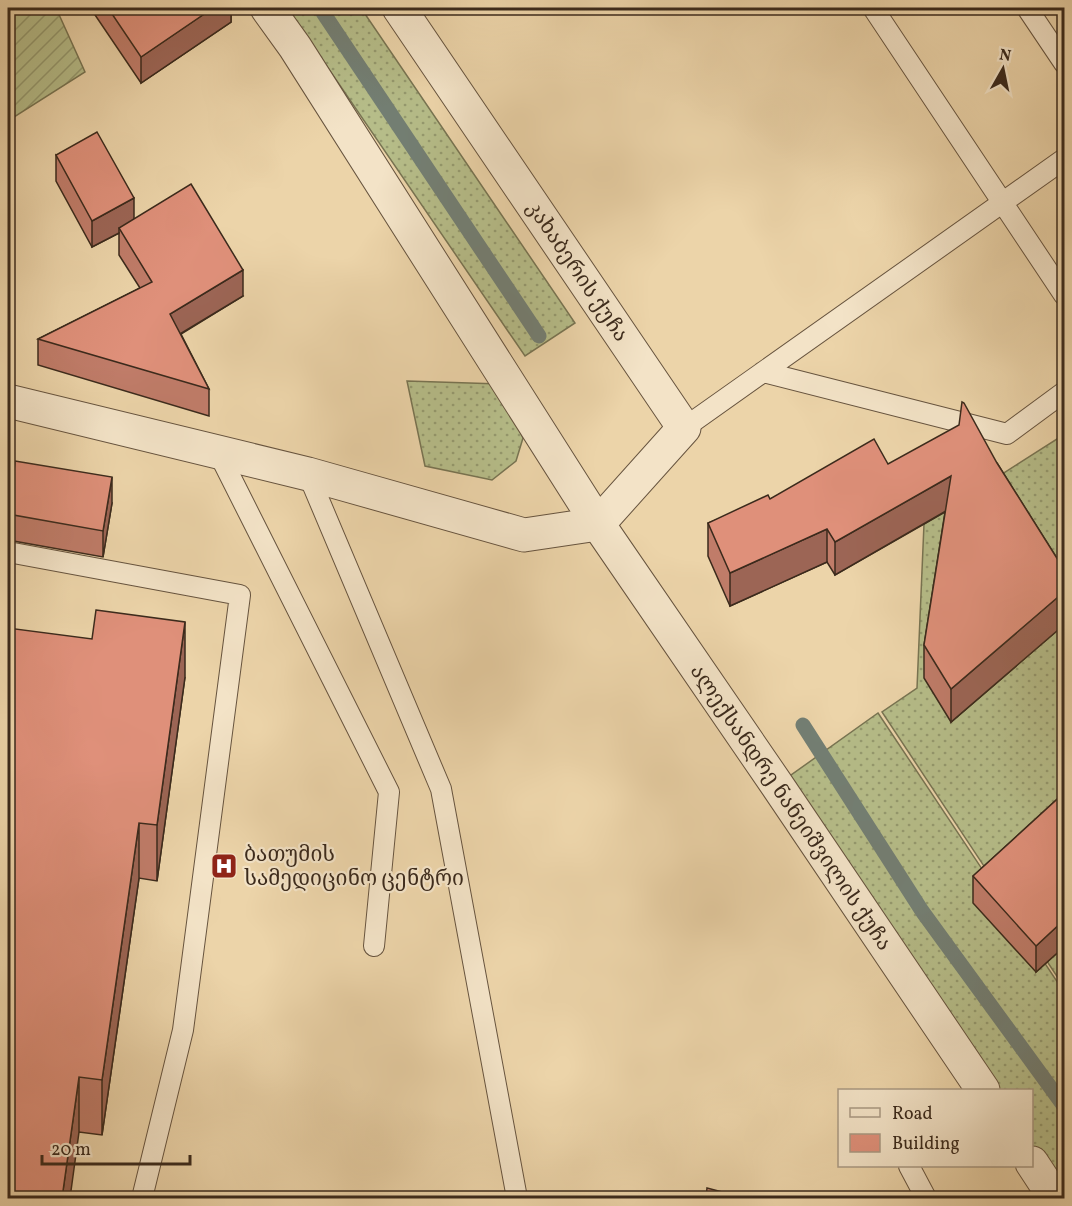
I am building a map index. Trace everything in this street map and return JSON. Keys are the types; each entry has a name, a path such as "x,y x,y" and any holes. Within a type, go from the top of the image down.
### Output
{"street":[{"path":"267,8 295,47 598,524"},
{"name":"კახაბერის ქუჩა","path":"399,8 684,428"},
{"path":"8,401 308,474 524,535 598,524 684,428"},
{"name":"ალექსანდრე ნანეიშვილის ქუჩა","path":"598,524 982,1089"},
{"path":"1033,1165 1055,1198"}],"lane":[{"path":"873,8 1065,295"},
{"path":"1027,8 1065,63"},
{"path":"684,428 1065,159"},
{"path":"763,372 1007,434 1065,392"},
{"path":"218,452 389,792 374,946"},
{"path":"308,474 441,789 517,1198"},
{"path":"8,552 240,595 183,1030 142,1198"},
{"path":"910,1167 926,1198"}],"green space":[{"path":"8,8 56,8 85,72 11,119 8,118"},
{"path":"287,8 361,8 575,323 525,356"},
{"path":"407,381 500,384 523,438 516,461 492,480 425,466"},
{"path":"1060,437 1064,443 1064,987 882,712 917,688 924,524"},
{"path":"878,713 1064,992 1064,1198 1033,1164 1033,1089 982,1089 777,785"}],"building":[{"path":"108,8 213,8 141,57"},
{"path":"97,132 134,198 92,221 56,155"},
{"path":"191,184 243,270 170,314 209,389 38,339 152,282 119,228"},
{"path":"962,402 997,463 1065,571 1065,591 951,689 924,645 951,476 835,542 827,529 730,573 708,523 768,495 770,499 874,439 888,464 959,425"},
{"path":"15,461 112,477 103,531 8,514 8,493"},
{"path":"96,610 185,622 157,825 139,823 102,1080 79,1077 62,1198 8,1198 8,628 92,639"},
{"path":"1065,792 1065,919 1036,946 973,876"},
{"path":"707,1188 745,1198 706,1198"}],"waterway":[{"path":"320,8 539,336"},
{"path":"803,725 922,911 1064,1106"}],"place":[{"name":"ბათუმის სამედიცინო ცენტრი","path":"224,866"}]}
